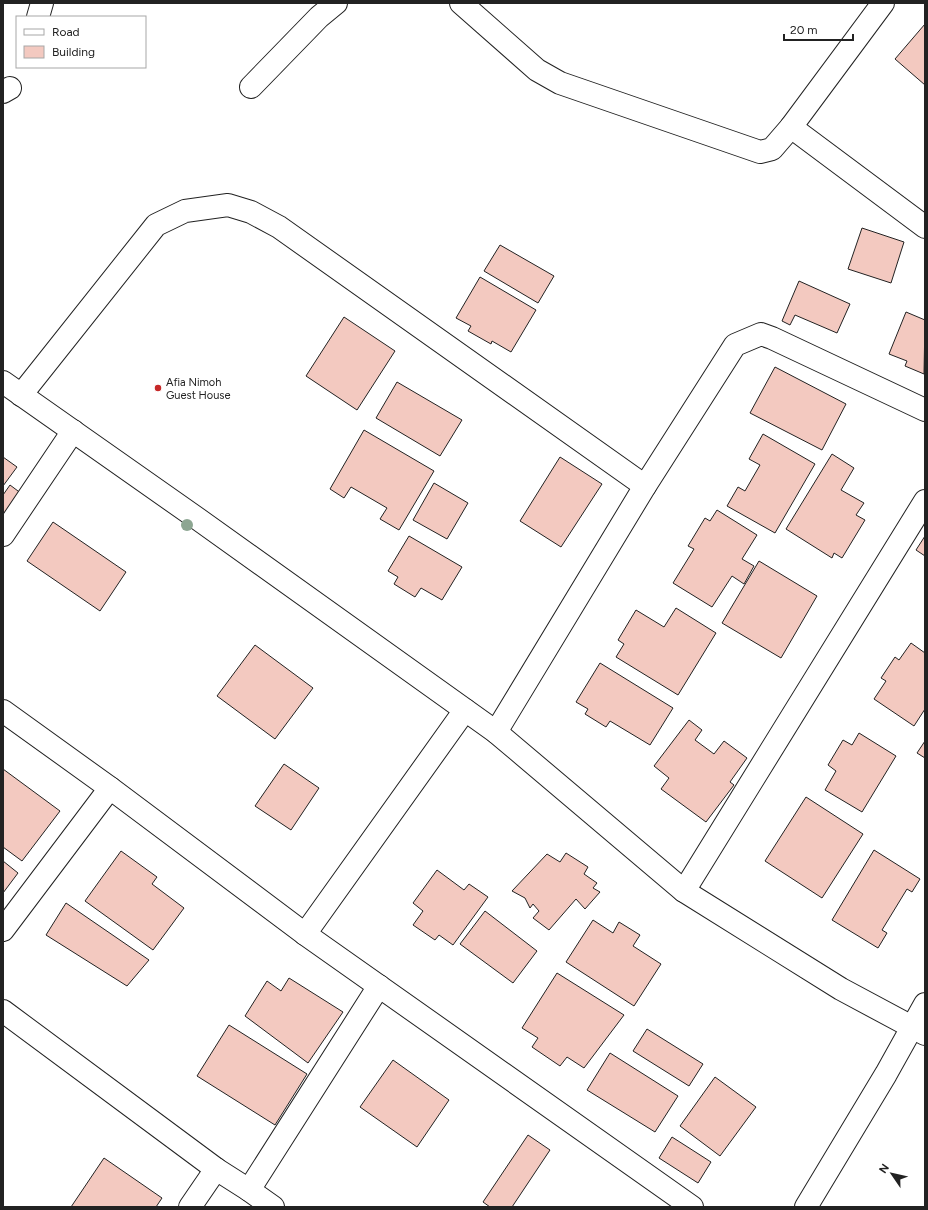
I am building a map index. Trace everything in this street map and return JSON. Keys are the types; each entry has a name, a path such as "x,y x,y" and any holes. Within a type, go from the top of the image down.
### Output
{"street":[{"path":"38,16 42,3"},
{"path":"251,87 319,17 336,3"},
{"path":"461,3 537,70 560,83 760,152 772,149 791,127 883,3"},
{"path":"791,127 925,227"},
{"path":"21,395 156,225 185,211 228,205 251,212 279,227 645,486"},
{"path":"496,732 645,486 735,345 761,334 925,410"},
{"path":"3,382 73,430 496,732 684,891 841,989 919,1030"},
{"path":"3,535 73,430"},
{"path":"684,891 925,501"},
{"path":"305,934 465,710"},
{"path":"3,711 110,788 305,934 692,1207"},
{"path":"3,930 110,788"},
{"path":"249,1190 379,986"},
{"path":"806,1207 886,1074 919,1030 925,1004"},
{"path":"3,1011 216,1169 273,1207"},
{"path":"190,1207 216,1169"}],"building":[{"path":"925,24 925,85 895,59"},
{"path":"862,228 904,242 891,283 848,269"},
{"path":"500,245 554,276 538,303 484,271"},
{"path":"480,277 536,310 511,352 492,341 491,344 468,331 471,326 456,318"},
{"path":"799,281 850,304 837,333 795,315 790,325 782,321"},
{"path":"906,312 925,320 924,374 905,366 907,361 889,354"},
{"path":"344,317 395,351 357,410 306,376"},
{"path":"775,367 846,404 822,450 750,413"},
{"path":"397,382 462,420 440,456 376,418"},
{"path":"364,430 434,471 399,530 380,519 387,508 351,487 344,498 330,489"},
{"path":"763,434 815,464 775,533 727,506 738,487 745,491 760,465 749,459"},
{"path":"832,454 854,468 841,490 864,503 856,515 865,520 842,558 834,553 832,558 786,529"},
{"path":"3,457 17,467 3,486"},
{"path":"560,457 602,484 561,547 520,521"},
{"path":"434,483 468,503 447,539 413,520"},
{"path":"10,485 26,497 3,528 3,495"},
{"path":"717,510 757,535 742,559 754,566 744,584 732,576 712,607 673,583 694,549 688,546 705,518 710,521"},
{"path":"53,522 126,572 100,611 27,561"},
{"path":"409,536 462,567 442,600 421,588 415,597 394,584 398,577 388,571"},
{"path":"925,536 925,556 916,550"},
{"path":"759,561 817,596 781,658 722,623"},
{"path":"676,608 716,633 678,695 616,657 624,644 618,640 636,610 664,627"},
{"path":"911,643 925,653 925,709 914,726 874,699 886,681 881,678 895,657 899,660"},
{"path":"255,645 313,688 275,739 217,696"},
{"path":"600,663 673,708 650,745 610,721 606,727 585,714 588,709 576,702"},
{"path":"689,720 702,730 695,740 714,754 724,741 747,758 730,782 734,785 706,822 661,789 669,778 654,766"},
{"path":"859,733 896,756 862,812 825,790 836,771 828,765 843,740 852,745"},
{"path":"925,741 925,758 917,753"},
{"path":"284,764 319,788 291,830 255,806"},
{"path":"3,769 60,811 22,861 3,847"},
{"path":"806,797 863,834 822,898 765,861"},
{"path":"874,850 920,879 912,892 907,889 882,930 887,933 878,948 832,920"},
{"path":"121,851 157,877 152,884 184,908 153,950 85,901"},
{"path":"566,853 588,867 584,874 597,883 593,888 600,892 585,909 576,899 549,930 533,918 539,911 533,904 530,908 525,898 512,891 547,854 560,862"},
{"path":"3,861 18,873 3,893"},
{"path":"437,870 464,890 469,884 488,897 453,945 439,935 435,940 413,925 423,911 413,903"},
{"path":"66,903 149,960 127,986 46,935"},
{"path":"485,911 537,951 513,983 460,944"},
{"path":"593,920 613,933 619,922 640,935 633,946 661,964 634,1006 566,962"},
{"path":"557,973 624,1015 584,1068 567,1057 560,1066 532,1047 538,1038 522,1028"},
{"path":"289,978 343,1012 308,1063 245,1016 267,981 281,991"},
{"path":"229,1025 307,1074 275,1125 197,1076"},
{"path":"647,1029 703,1064 689,1086 633,1051"},
{"path":"610,1053 678,1096 655,1132 587,1090"},
{"path":"393,1060 449,1100 417,1147 360,1107"},
{"path":"715,1077 756,1107 720,1156 680,1126"},
{"path":"528,1135 550,1150 512,1207 490,1207 483,1202"},
{"path":"672,1137 711,1162 698,1183 659,1158"},
{"path":"104,1158 162,1198 156,1207 71,1207"}],"place":[{"name":"Afia Nimoh Guest House","path":"158,388"}]}
